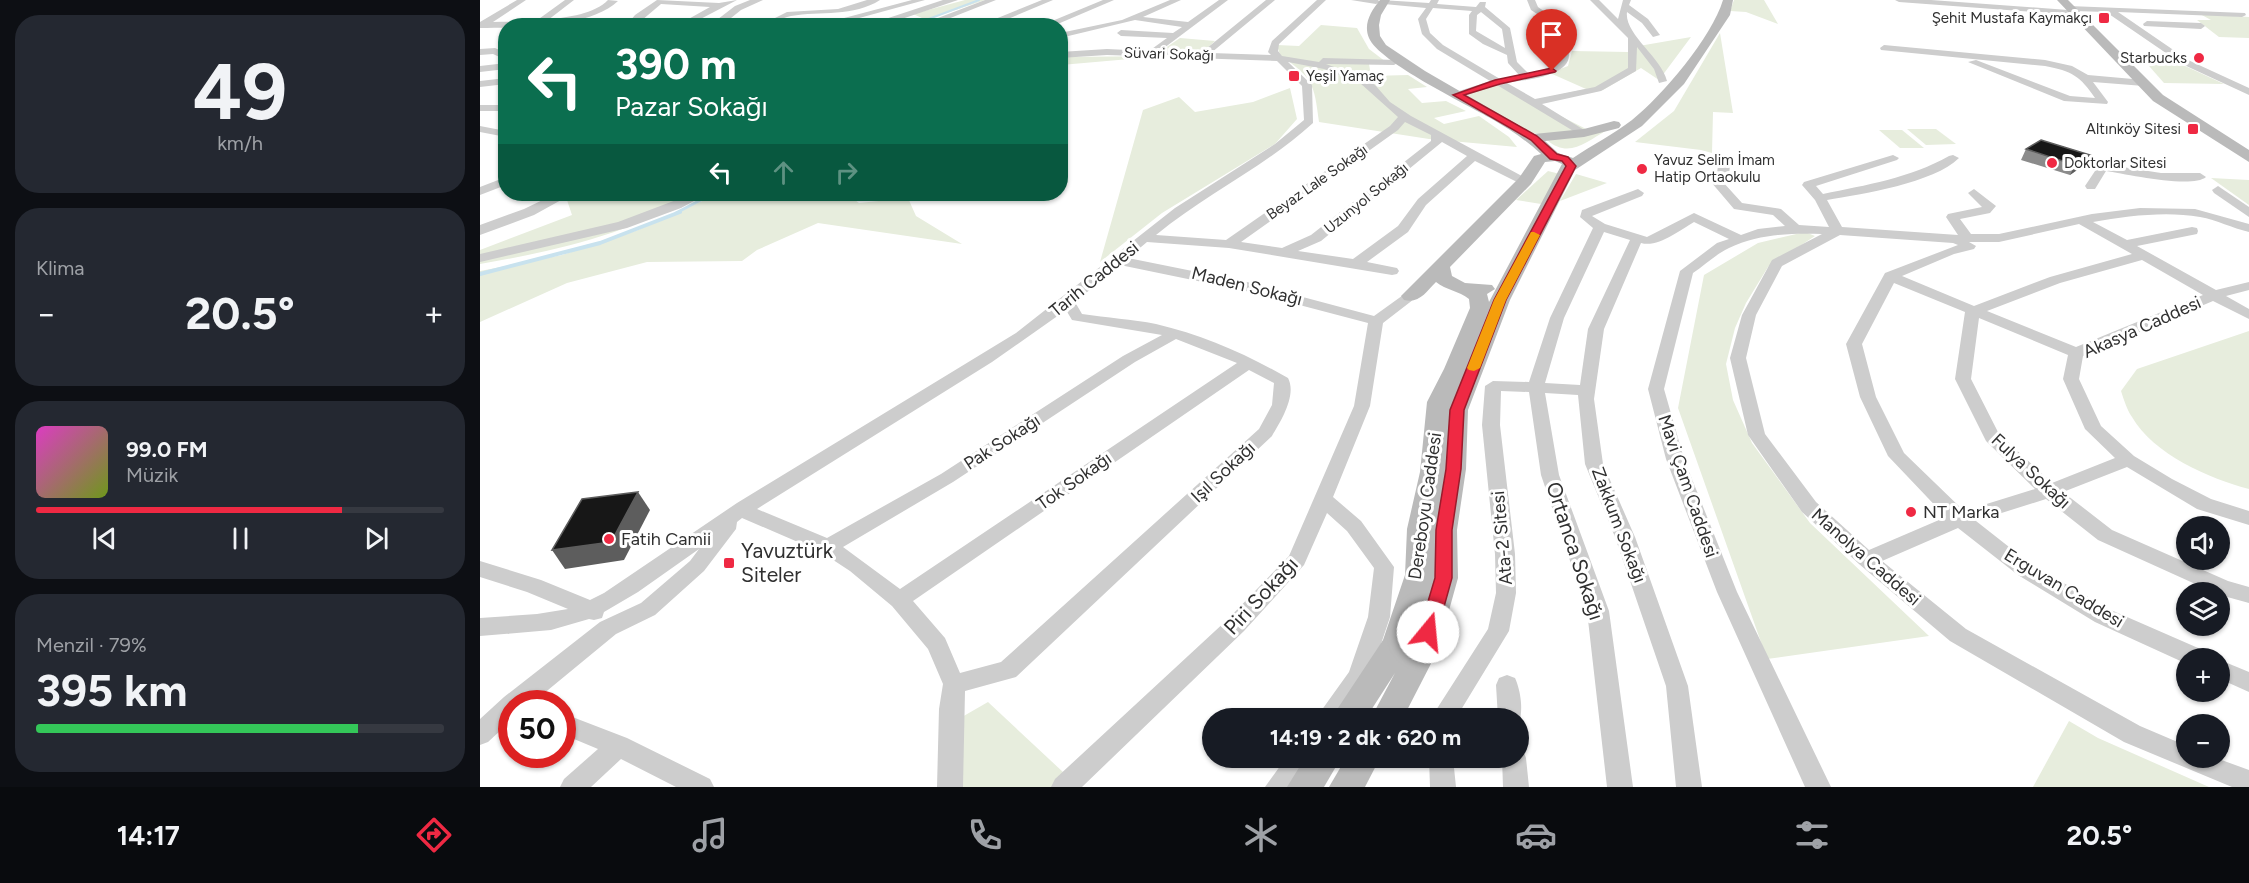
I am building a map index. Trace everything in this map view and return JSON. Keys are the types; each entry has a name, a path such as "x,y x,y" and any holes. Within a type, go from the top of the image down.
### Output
{"main road":[{"path":"1564,162 1636,123 1679,81 1724,15 1728,0"},
{"path":"1381,1 1365,20 1364,35 1368,42 1394,62 1525,140 1534,153 1536,163 1525,181 1411,296"},
{"path":"1381,1 1372,27 1377,43 1421,75 1534,138 1564,162"},
{"path":"2074,6 2158,98 2249,157"},
{"path":"2074,6 2173,98 2249,146"},
{"path":"1684,50 1707,20 1710,11"},
{"path":"1536,163 1551,171 1614,125 1662,81"},
{"path":"1534,138 1584,133 1614,125"},
{"name":"Dereboyu Caddesi","path":"1392,708 1423,650 1444,578 1444,530 1454,469 1457,410 1508,285 1564,162"},
{"path":"1440,267 1443,279 1460,287"},
{"path":"1411,296 1425,289 1508,285"},
{"name":"Dereboyu Caddesi","path":"1355,708 1397,644 1419,574 1420,529 1432,472 1438,402 1455,369 1480,308 1479,297 1460,287"},
{"path":"1304,787 1317,768"},
{"path":"1346,787 1358,768"}],"street":[{"path":"481,26 522,0"},
{"path":"545,18 570,0"},
{"path":"579,18 604,10 614,1 612,0"},
{"path":"695,18 720,4 733,0"},
{"path":"725,18 738,8 758,0"},
{"path":"856,0 873,1"},
{"path":"895,18 953,0"},
{"path":"943,18 992,0"},
{"path":"1003,18 1049,0"},
{"path":"1064,18 1110,0"},
{"path":"1068,34 1134,19 1177,0"},
{"path":"1152,53 1224,0"},
{"path":"1202,56 1271,0"},
{"path":"1322,0 1275,43 1273,52 1278,58 1394,62"},
{"path":"1355,0 1481,5 1506,28 1513,63 1526,76"},
{"path":"1457,95 1498,82 1552,71 1562,65 1565,57 1561,26 1534,8 1531,0"},
{"path":"1531,103 1599,89 1633,69 1632,37 1594,0"},
{"path":"2147,24 2201,26 2179,12 2153,0"},
{"path":"637,18 662,1 720,4"},
{"path":"779,18 787,14 838,11 873,1"},
{"path":"1901,1 2074,6 2242,15"},
{"path":"851,18 916,2 937,5"},
{"path":"1434,2 1422,19 1426,34 1440,47 1584,133"},
{"path":"1656,35 1627,4 1623,14 1623,24 1659,69 1662,81"},
{"path":"2164,5 2199,4"},
{"path":"1481,5 1471,23 1472,32 1486,42 1512,54"},
{"path":"2108,9 2186,62 2249,92"},
{"path":"1134,19 1191,25"},
{"path":"1107,52 1121,33 1124,22"},
{"path":"481,26 498,25"},
{"path":"1121,33 1175,36"},
{"path":"1068,50 1079,38"},
{"path":"1884,48 2057,65 2086,78 2144,83"},
{"path":"480,52 498,50"},
{"name":"Süvari Sokağı","path":"1068,55 1107,52 1278,58"},
{"path":"1954,55 2068,99 2103,102 2086,78"},
{"name":"Tarih Caddesi","path":"480,627 552,622 591,609 741,510 1020,336 1068,302 1116,260 1180,210 1293,137 1309,121 1307,86 1278,58"},
{"path":"1299,60 1350,76 1372,88 1381,99 1404,117 1525,181"},
{"path":"480,69 498,67"},
{"path":"480,84 498,82"},
{"path":"480,108 498,108"},
{"name":"Beyaz Lale Sokağı","path":"1229,244 1395,128 1404,117"},
{"path":"480,129 498,132"},
{"name":"Uzunyol Sokağı","path":"1285,252 1316,238 1436,142 1436,134"},
{"path":"1356,264 1403,229 1422,202 1474,156"},
{"path":"1838,231 1820,198 1808,184 1893,158"},
{"path":"1820,198 1937,169 1953,158"},
{"path":"1724,165 1723,175 1717,182 1738,206 1777,212 1796,230"},
{"path":"2091,186 2103,167 2161,177 2200,177"},
{"path":"480,190 498,183"},
{"path":"2218,190 2249,213"},
{"path":"1638,193 1586,213 1586,217 1600,227 1647,241 1694,217 1740,239"},
{"path":"1964,243 1953,215 1986,210 1990,207 1974,193"},
{"path":"480,230 529,212 551,201"},
{"path":"480,258 540,246 601,230 669,209 686,201"},
{"path":"1890,276 1964,243 2081,220 2143,212 2187,212 2249,228"},
{"path":"2081,220 2141,256 2249,315"},
{"path":"1536,387 1557,318 1600,227"},
{"name":"Mavi Çam Caddesi","path":"1818,787 1726,592 1675,459 1656,389 1688,271 1722,246 1758,233 1796,230 1838,231 1964,243"},
{"name":"Manolya Caddesi","path":"1838,231 1777,264 1749,315 1738,358 1757,435 1809,507 1866,559 1958,635 2132,734 2176,752"},
{"path":"2123,245 2192,231"},
{"path":"1144,238 1229,244 1392,271"},
{"name":"Zakkum Sokağı","path":"1637,238 1596,329 1586,399 1594,464 1625,537 1677,686 1689,787"},
{"path":"1972,312 2016,292 2060,277 2141,256"},
{"name":"Maden Sokağı","path":"1116,260 1177,269 1376,321"},
{"path":"1890,276 1972,312 2076,353"},
{"name":"Erguvan Caddesi","path":"1890,276 1854,344 1868,397 1897,456 1960,519 2025,570 2094,610 2176,648"},
{"name":"Akasya Caddesi","path":"2249,286 2214,295 2076,353 2071,379 2094,429 2128,460 2205,504 2249,518"},
{"path":"1376,321 1411,296"},
{"name":"Işıl Sokağı","path":"954,684 1008,670 1266,432 1280,405 1282,381 1250,362 1174,334 1137,325 1077,318 1068,302"},
{"name":"Fulya Sokağı","path":"1972,312 1963,379 1992,436 2049,491 2105,535 2223,588 2249,596"},
{"name":"Piri Sokağı","path":"1064,787 1236,625 1297,560 1362,406 1376,321"},
{"name":"Pak Sokağı","path":"828,547 947,478 1129,359 1174,334"},
{"name":"Tok Sokağı","path":"899,600 1250,362"},
{"name":"Ata-2 Sitesi","path":"1449,708 1498,631 1506,593 1505,554 1491,425 1493,386 1587,390"},
{"name":"Ortanca Sokağı","path":"1536,387 1550,475 1598,611 1620,787"},
{"path":"1866,559 1960,519 2049,491 2128,460"},
{"path":"1323,499 1354,525 1384,567 1379,616 1359,677 1336,708"},
{"path":"741,510 828,547 857,566 899,600 937,644 954,684 951,709 950,787"},
{"name":"Tarih Caddesi","path":"530,690 608,628 648,609 658,601 697,566 741,510"},
{"path":"480,569 534,586 591,609 608,628"},
{"path":"2230,673 2249,682"},
{"path":"1506,685 1509,708"},
{"name":"Tarih Caddesi","path":"480,734 498,717"},
{"path":"576,729 618,746 701,787"},
{"path":"573,787 618,746"},
{"path":"1278,787 1292,768"},
{"path":"1442,768 1443,787"},
{"path":"1515,768 1516,787"},
{"name":"Manolya Caddesi","path":"2215,768 2249,782"}],"green space":[{"path":"965,0 985,0 932,18 922,18 913,14"},
{"path":"1734,0 1764,0 1778,24 1746,12 1730,11"},
{"path":"2200,14 2249,17 2249,38 2219,37 2197,20 2211,20"},
{"path":"1321,25 1357,28 1369,49 1386,62 1369,64 1371,76 1408,75 1427,87 1408,89 1422,103 1446,101 1466,111 1434,118 1444,124 1479,116 1509,137 1517,147 1429,139 1319,122 1310,82 1280,55 1277,45 1299,46"},
{"path":"1720,33 1733,113 1713,112 1712,153 1635,142 1674,111"},
{"path":"1691,37 1659,80 1641,68 1603,90 1537,104 1588,130 1548,135 1531,133 1461,93 1502,83 1534,100 1586,89 1550,73 1568,66 1572,51 1628,52 1633,47"},
{"path":"1180,38 1215,41 1202,53 1161,51"},
{"path":"1164,56 1068,64 1068,57"},
{"path":"2142,58 2170,59 2224,84 2164,83"},
{"path":"1290,88 1297,119 1275,144 1162,213 1100,262 1143,110 1179,97 1195,112 1253,102"},
{"path":"1907,129 1936,129 1956,144 1926,145"},
{"path":"1607,130 1577,147 1563,148 1547,140"},
{"path":"1879,130 1902,130 1924,148 1900,148"},
{"path":"1548,171 1560,174 1541,204 1516,200"},
{"path":"1576,174 1607,183 1560,201"},
{"path":"2211,178 2249,180 2249,205"},
{"path":"567,201 686,201 647,220 593,239 480,264 480,250 572,215"},
{"path":"702,201 856,201 859,203 909,201 916,216 962,244 818,223 757,250 742,261 647,262 567,283 480,322 480,271 562,255 638,230"},
{"path":"1805,232 1815,236 1768,267 1746,303 1735,328 1726,364 1733,400 1752,443 1810,523 1929,636 1767,659 1678,408 1704,275 1758,243"},
{"path":"2249,331 2249,489 2200,472 2168,453 2141,430 2130,414 2121,391 2137,369"},
{"path":"988,702 1079,787 960,787 955,721"},
{"path":"2069,721 2098,738 2209,787 2033,787"}],"building":[{"path":"2041,140 2090,155 2075,165 2026,149"},
{"path":"638,492 611,542 552,550 582,499"}],"waterway":[{"path":"931,18 979,0"},
{"path":"676,213 699,201"},
{"path":"480,274 600,243 680,212"}],"slow traffic":[{"path":"1474,368 1500,300 1534,235"}],"place":[{"name":"Şehit Mustafa Kaymakçı","path":"2104,18"},
{"name":"Starbucks","path":"2199,58"},
{"name":"Yeşil Yamaç","path":"1294,76"},
{"name":"Altınköy Sitesi","path":"2193,129"},
{"name":"Doktorlar Sitesi","path":"2052,163"},
{"name":"Yavuz Selim İmam Hatip Ortaokulu","path":"1642,169"},
{"name":"NT Marka","path":"1911,512"},
{"name":"Fatih Camii","path":"609,539"},
{"name":"Yavuztürk Siteler","path":"729,563"}],"route":[{"path":"1428,632 1444,578 1444,530 1454,469 1457,410 1500,300 1571,166 1569,161 1554,157 1534,138 1457,95 1498,82 1552,71"}]}
